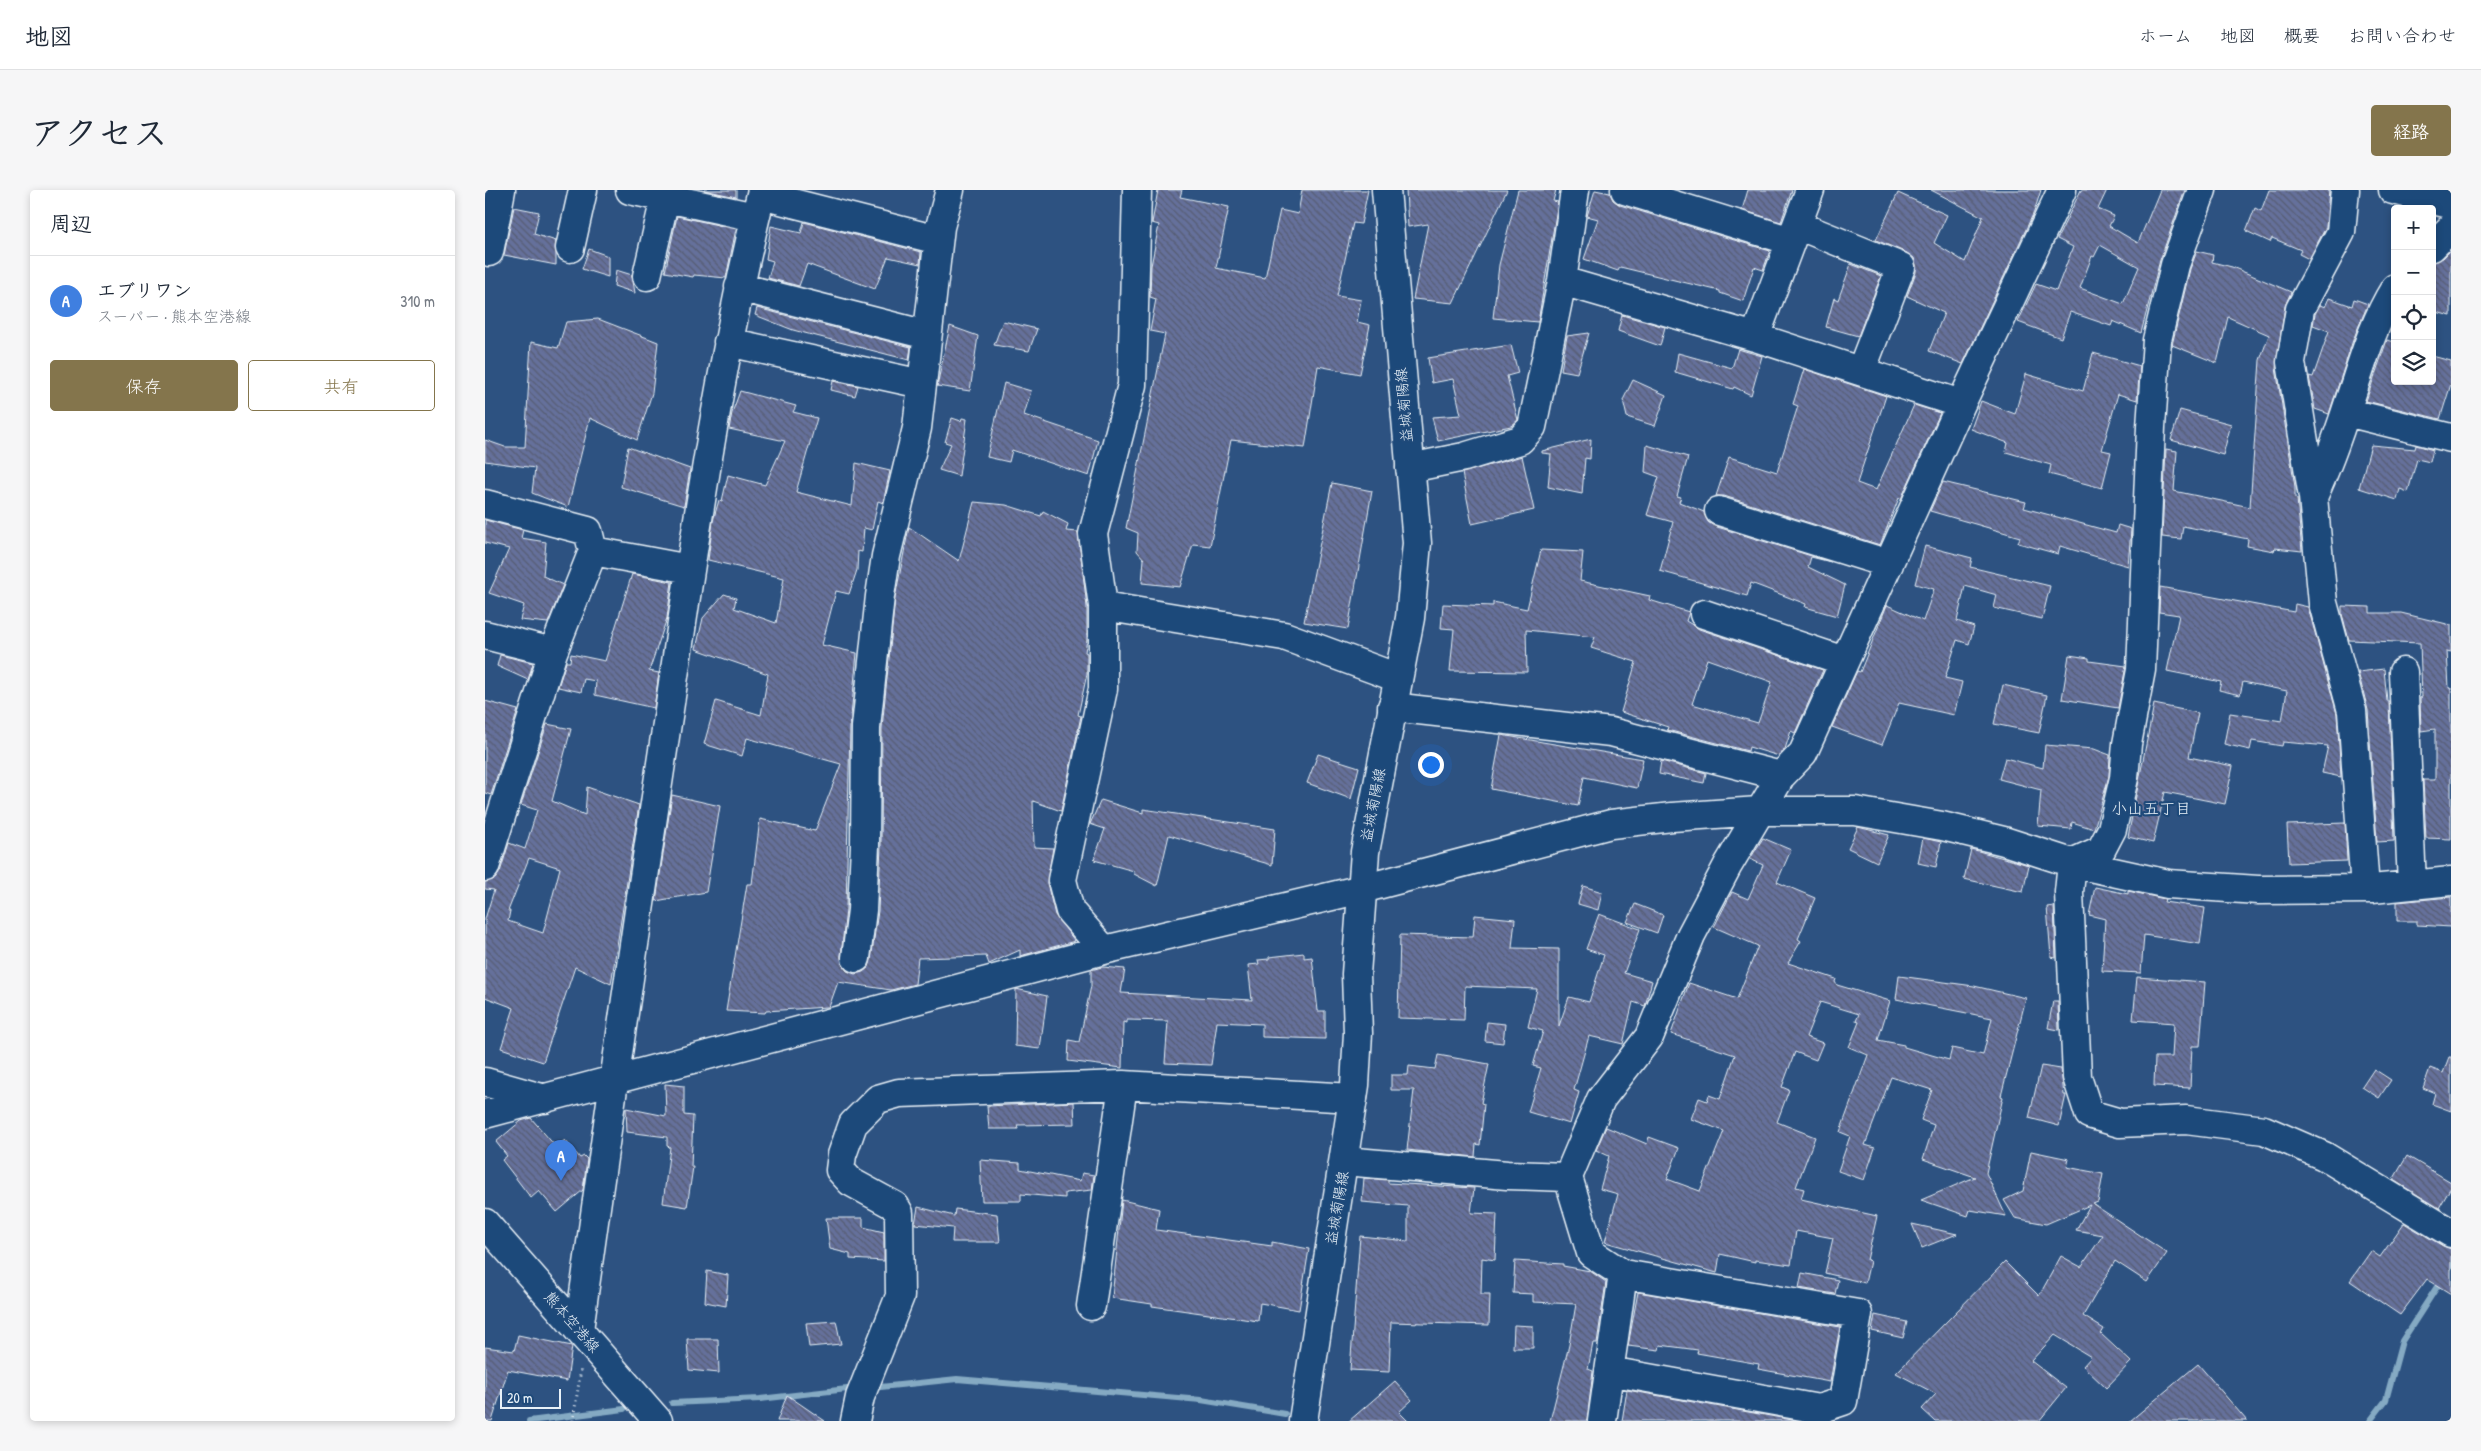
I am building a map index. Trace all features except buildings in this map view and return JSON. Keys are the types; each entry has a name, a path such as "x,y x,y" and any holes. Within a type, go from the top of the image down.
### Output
{"street":[{"path":"489,252 501,190"},
{"path":"570,248 583,190"},
{"path":"631,190 662,195 759,201 939,240"},
{"path":"856,958 862,910 865,845 865,728 880,596 886,556 917,428 939,240 949,190"},
{"path":"1104,950 1070,911 1063,880 1103,689 1103,606 1093,534 1132,385 1137,190"},
{"name":"益城菊陽線","path":"1303,1421 1353,1098 1358,1033 1355,974 1365,852 1411,618 1417,544 1386,190"},
{"path":"1410,468 1464,456 1520,440 1532,427 1561,281 1575,190"},
{"path":"1625,190 1794,233 1901,266 1861,372"},
{"path":"1755,336 1810,190"},
{"path":"1609,1371 1817,1415 1843,1400 1858,1314 1623,1274 1591,1253 1568,1177 1601,1098 1649,1037 1691,935 1759,811 1781,776 1803,753 1961,404 2062,190"},
{"path":"2072,863 2101,850 2112,829 2124,778 2127,744 2141,670 2151,427 2157,340 2175,265 2202,190"},
{"path":"2345,190 2341,232 2300,309 2291,362 2313,497 2323,603 2352,710 2365,890"},
{"path":"2393,190 2451,203"},
{"path":"647,276 662,195"},
{"path":"579,1330 613,1081 689,571 739,287 759,201"},
{"path":"2436,243 2451,228"},
{"path":"1561,281 1755,336 1961,404"},
{"path":"739,287 927,335"},
{"path":"2313,497 2329,464 2366,346 2383,307 2391,294"},
{"path":"729,342 922,384"},
{"path":"2346,412 2451,438"},
{"path":"485,504 588,531 593,551 553,652 485,867"},
{"path":"1719,511 1779,520 1889,564"},
{"path":"593,551 684,568 689,571"},
{"path":"1103,606 1284,636 1398,678"},
{"path":"1704,614 1844,662"},
{"path":"485,635 553,652"},
{"path":"2403,672 2412,885"},
{"path":"1392,707 1611,732 1781,776"},
{"path":"485,1114 1104,950 1362,889 1611,824 1672,817 1759,811 1855,811 1942,826 2004,841 2072,863 2168,884 2258,890 2365,890 2451,880"},
{"path":"2072,863 2069,892 2077,1077 2089,1114 2120,1123 2186,1120 2264,1130 2324,1156 2451,1233"},
{"path":"485,1082 547,1099"},
{"path":"861,1398 900,1296 899,1213 895,1206 851,1182 841,1170 842,1155 853,1124 878,1099 899,1093 1123,1085 1353,1098"},
{"path":"1091,1306 1123,1085"},
{"path":"1344,1161 1507,1175 1568,1177"},
{"name":"熊本空港線","path":"485,1224 658,1421"},
{"path":"1601,1421 1623,1274"}],"path":[{"path":"573,1421 576,1404"}],"waterway":[{"path":"2370,1421 2386,1400 2402,1341 2451,1265"},
{"path":"871,1388 957,1379 1201,1400 1285,1414"},
{"path":"672,1403 760,1399 856,1388"},
{"path":"529,1421 624,1409"}],"place":[{"name":"エブリワン","path":"561,1181"}],"district":[{"name":"小山五丁目","path":"2151,808"}]}
